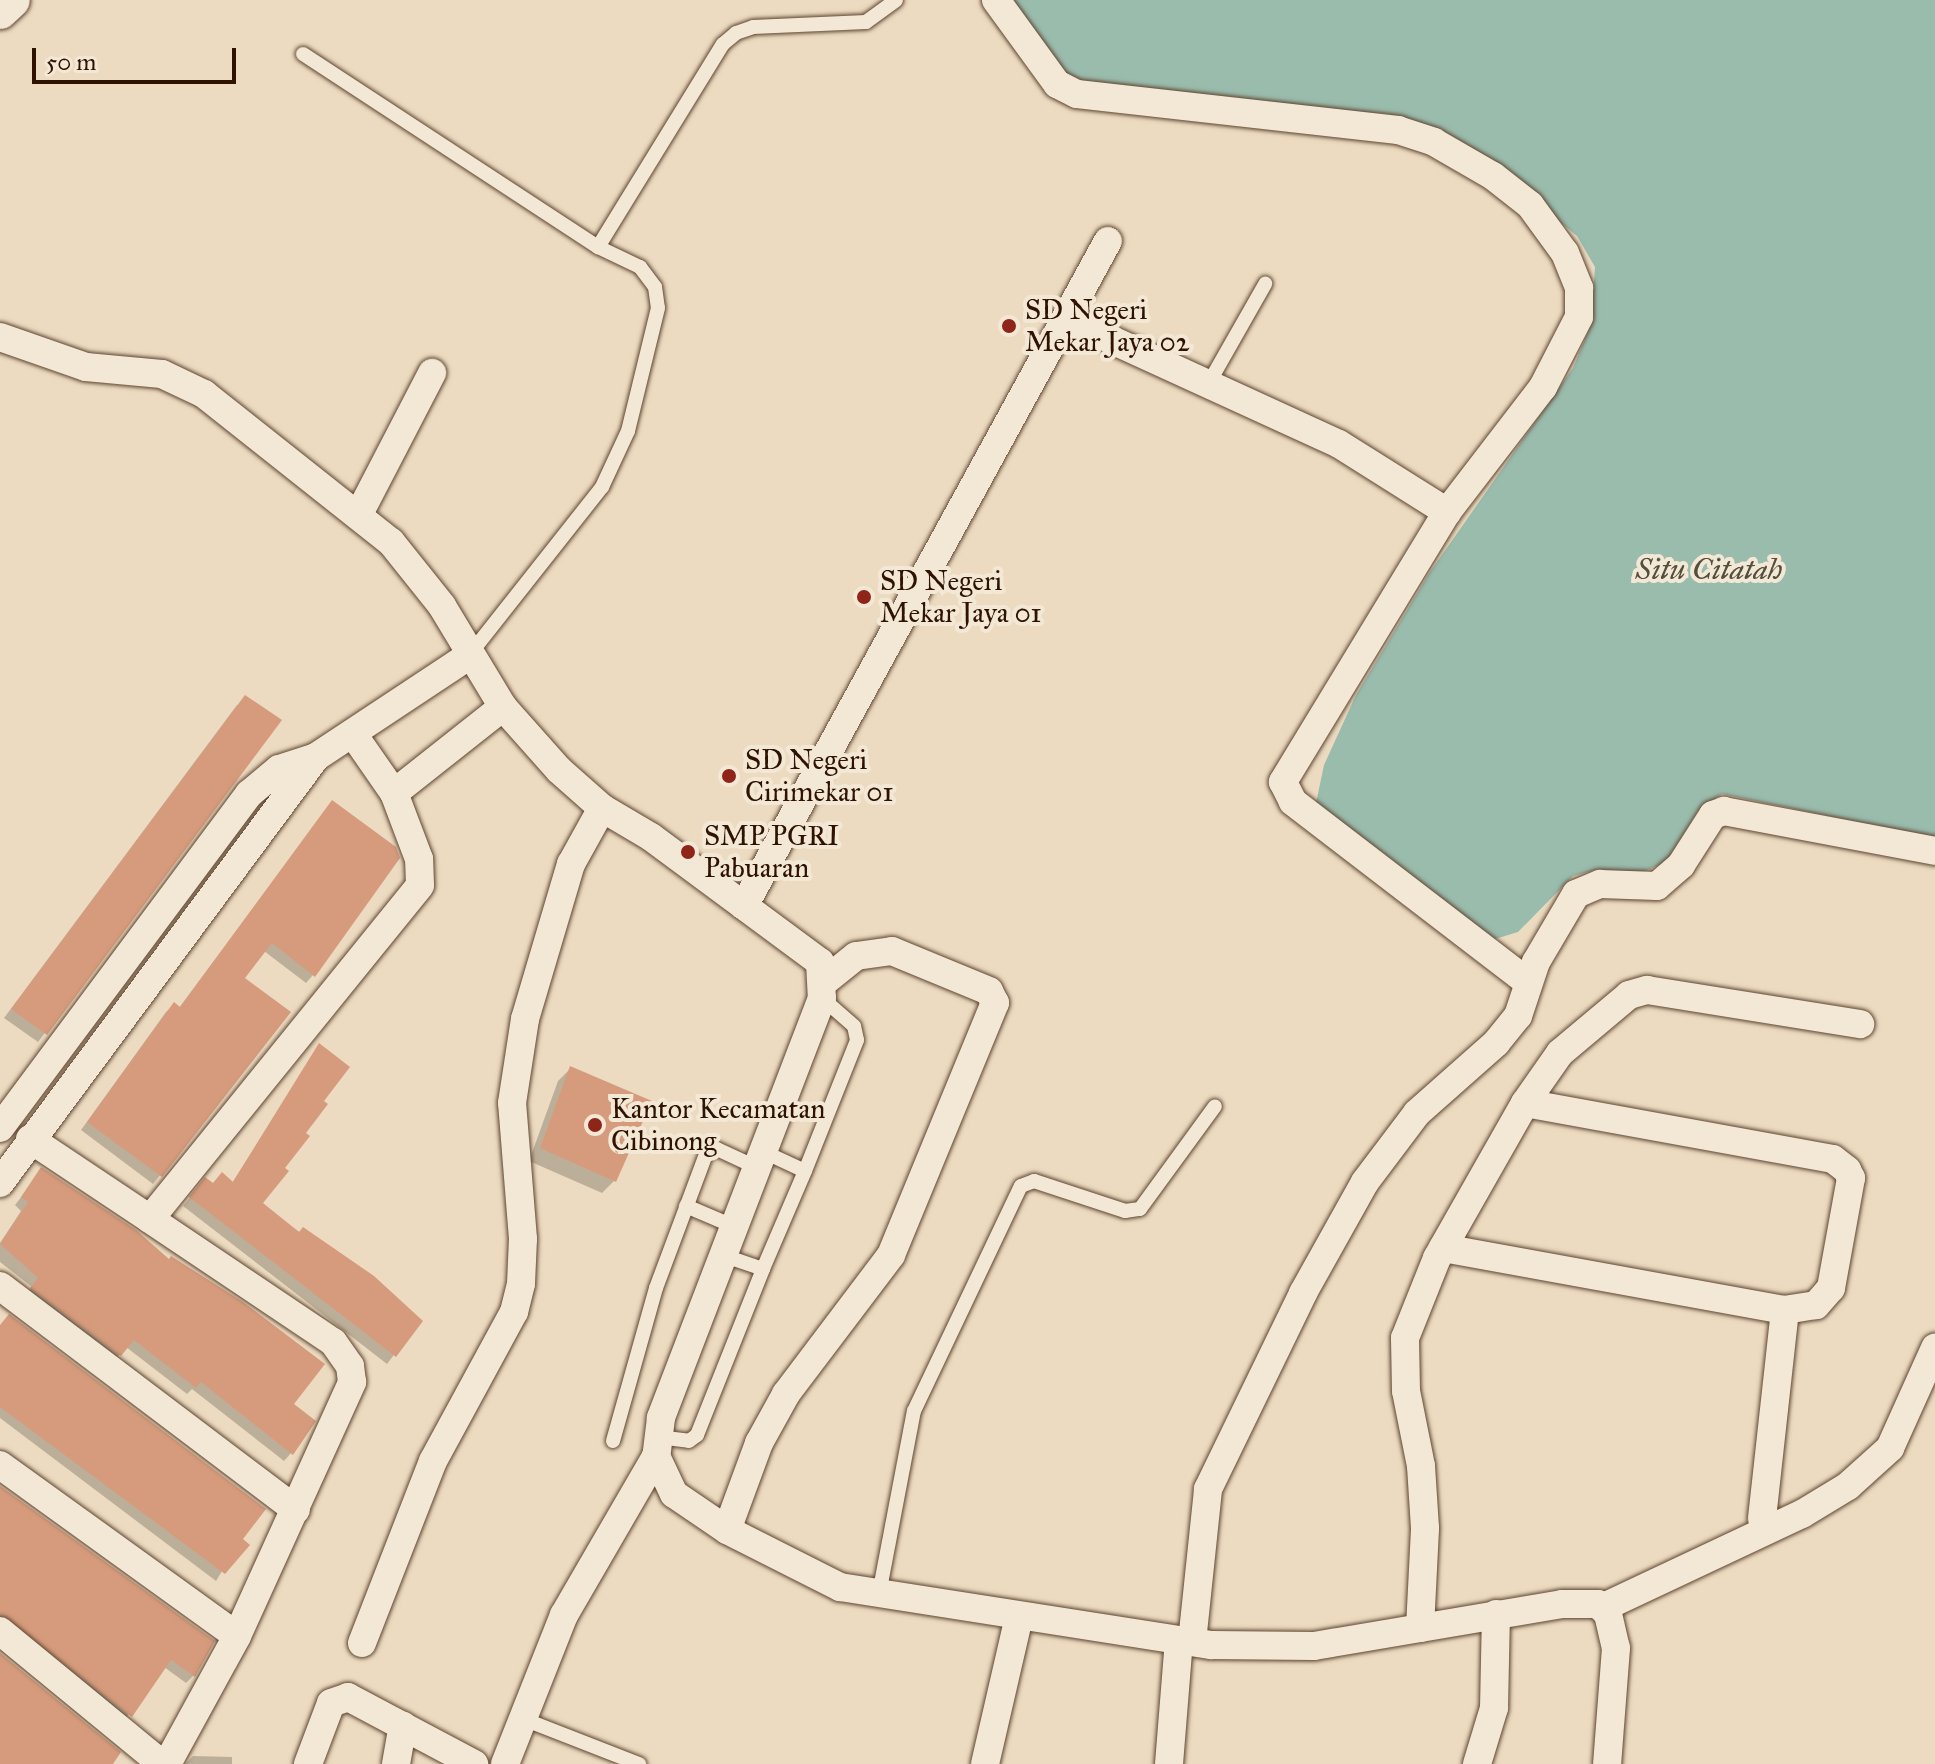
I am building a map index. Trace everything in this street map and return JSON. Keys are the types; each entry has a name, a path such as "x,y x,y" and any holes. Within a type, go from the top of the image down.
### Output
{"street":[{"path":"0,11 12,0"},
{"path":"996,0 1049,75 1077,94 1398,130 1463,156 1530,205 1572,269 1579,317 1543,387 1447,512 1283,782 1293,802 1528,982"},
{"path":"744,906 1108,241"},
{"path":"1066,319 1210,381 1364,458 1447,512"},
{"path":"0,337 86,367 135,369 185,381 359,514 391,542 419,576 503,707 559,770 602,808 812,952 824,990"},
{"path":"359,514 432,373"},
{"path":"0,1128 249,794 279,769 316,757 470,655"},
{"path":"394,793 503,707"},
{"path":"150,1219 420,885 419,859 394,793 353,734"},
{"path":"0,1183 316,757"},
{"path":"362,1643 433,1461 514,1312 521,1284 523,1239 512,1103 525,1019 571,864 602,808"},
{"path":"1169,1764 1208,1489 1303,1293 1365,1182 1417,1113 1508,1029 1528,982 1582,888 1657,886 1681,865 1713,815 1735,812 1935,851"},
{"path":"505,1764 520,1718 564,1615 657,1447 722,1255 824,990 856,956 892,951 989,991 995,1003 891,1255 786,1394 759,1443 727,1530"},
{"path":"1420,1628 1421,1466 1404,1358 1414,1306 1525,1103 1560,1053 1638,992 1679,992 1860,1024"},
{"path":"1443,1248 1785,1310 1816,1305 1831,1288 1851,1178 1844,1166 1833,1159 1525,1103"},
{"path":"0,1631 165,1764 237,1636 296,1510 346,1401 350,1366 333,1342 30,1139"},
{"path":"0,1286 296,1510"},
{"path":"1762,1519 1785,1310"},
{"path":"657,1447 674,1494 727,1530 840,1587 1186,1641 1264,1649 1314,1646 1562,1604 1604,1607 1802,1514 1848,1486 1890,1448 1931,1365"},
{"path":"0,1465 237,1636"},
{"path":"1604,1607 1616,1648 1607,1764"},
{"path":"1477,1764 1494,1708 1496,1614"},
{"path":"985,1764 1019,1617"},
{"path":"308,1764 331,1703 339,1697 403,1726 474,1764"},
{"path":"396,1764 403,1726"}],"lane":[{"path":"598,247 723,44 736,33 753,27 866,22 896,0"},
{"path":"303,54 598,247 640,267 655,287 658,308 628,431 602,487 470,655"},
{"path":"1210,381 1265,284"},
{"path":"657,1447 689,1441 697,1435 857,1040 854,1026 824,990"},
{"path":"875,1593 914,1411 1021,1186 1034,1181 1125,1211 1140,1209 1215,1106"},
{"path":"613,1441 656,1288 711,1149 805,1171"},
{"path":"686,1206 733,1226"},
{"path":"722,1255 763,1269"},
{"path":"520,1718 639,1764"}],"water":[{"name":"Situ Citatah","path":"1008,0 1935,0 1935,838 1722,794 1698,811 1666,862 1638,874 1599,869 1573,876 1518,932 1495,939 1320,817 1316,803 1324,765 1356,695 1430,572 1573,368 1591,325 1595,267 1577,236 1485,160 1069,81"}],"building":[{"path":"245,695 282,720 47,1035 11,1009"},
{"path":"332,800 396,847 400,858 315,977 272,943 245,978 291,1012 162,1177 87,1122 174,1002 180,1007"},
{"path":"319,1043 350,1067 324,1101 328,1104 306,1133 310,1136 285,1168 289,1171 263,1203 299,1232 303,1227 374,1276 423,1321 396,1357 189,1197 205,1177 213,1183 222,1172 233,1182"},
{"name":"Kantor Kecamatan Cibinong","path":"570,1066 652,1101 616,1182 540,1148"},
{"path":"41,1167 136,1230 169,1259 171,1256 243,1302 325,1364 294,1404 316,1421 293,1455 201,1382 196,1388 134,1340 121,1356 30,1288 38,1278 0,1244 28,1202 21,1197"},
{"path":"9,1314 266,1509 243,1539 250,1545 225,1574 0,1407 0,1325"},
{"path":"0,1486 215,1641 195,1677 171,1660 132,1717 0,1614"},
{"path":"0,1653 121,1752 113,1764 0,1764"}],"place":[{"name":"SD Negeri Mekar Jaya 02","path":"1009,326"},
{"name":"SD Negeri Mekar Jaya 01","path":"864,597"},
{"name":"SD Negeri Cirimekar 01","path":"729,776"},
{"name":"SMP PGRI Pabuaran","path":"688,852"},
{"name":"Kantor Kecamatan Cibinong","path":"595,1125"}]}
